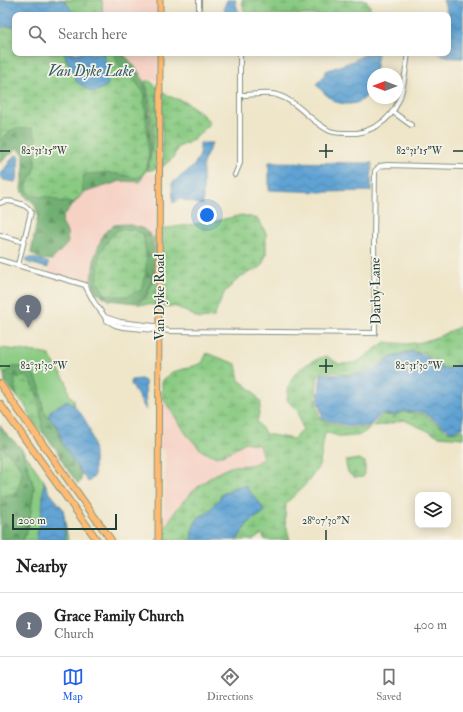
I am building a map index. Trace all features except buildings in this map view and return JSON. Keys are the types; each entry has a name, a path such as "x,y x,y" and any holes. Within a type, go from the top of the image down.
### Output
{"highway":[{"path":"0,384 110,540"},
{"path":"0,404 97,540"}],"main road":[{"path":"160,0 160,12"},
{"name":"Van Dyke Road","path":"158,540 160,56"}],"street":[{"path":"199,0 199,12"},
{"path":"235,175 240,163 240,56"},
{"path":"240,95 276,95 289,100 315,122 331,132 348,133 370,130 379,125 393,112 401,97 408,56"},
{"path":"393,112 411,125"},
{"name":"Darby Lane","path":"159,329 169,331 197,332 376,333 374,240 375,171 380,166 387,165 463,167"},
{"path":"0,203 7,201 26,206 31,212 18,265"},
{"path":"0,235 24,242"},
{"path":"0,260 85,285 94,302 105,317 120,322 154,326 159,329"}],"shaded area":[{"path":"102,0 159,0 158,12 102,12"},
{"path":"126,56 158,56 158,80 143,79"},
{"path":"144,174 157,175 157,235 151,235 142,228 103,234 95,256 91,279 85,285 48,274 52,260 68,243 67,232 62,223 63,216 73,203 83,193 121,181 139,182"},
{"path":"162,396 187,435 231,451 245,442 259,445 263,458 256,463 230,467 179,506 164,530 165,450 160,450 160,398"}],"green space":[{"path":"0,0 102,0 102,12 12,12 12,56 125,56 134,65 143,80 150,119 151,142 149,160 140,182 121,181 83,193 63,216 62,223 67,232 68,243 52,260 40,259 31,253 38,215 34,203 27,198 21,189 24,154 17,148 0,163"},
{"path":"0,0 102,0 102,12 12,12 12,56 114,56 120,67 133,78 144,93 149,159 144,174 136,178 110,173 84,175 82,184 83,193 73,203 62,202 49,197 31,196 26,187 34,172 37,140 32,128 13,129 0,141"},
{"path":"242,0 366,0 370,6 369,12 244,12"},
{"path":"145,81 150,81 158,88 158,168 147,171 152,150 152,114"},
{"path":"162,91 167,95 192,106 210,122 196,137 188,143 178,147 173,158 162,167"},
{"path":"242,215 258,219 266,233 266,255 261,267 240,277 224,293 214,317 200,319 177,307 161,306 161,229 216,221"},
{"path":"126,224 142,228 151,235 155,260 151,284 145,297 136,303 109,300 95,291 91,279 95,256 103,234 114,225"},
{"path":"132,229 143,234 146,249 146,268 141,290 123,296 105,294 97,281 100,254 108,240 118,230"},
{"path":"153,237 157,237 157,260"},
{"path":"157,260 157,305 137,304 146,298 152,284"},
{"path":"463,325 463,363 448,368 442,368 434,359 423,353 410,351 388,358 367,370 347,375 335,372 319,373 316,396 321,420 348,428 371,428 358,436 341,437 325,432 320,463 317,469 305,484 286,503 285,521 290,540 265,540 262,534 253,540 237,540 248,523 264,512 262,506 247,489 233,488 221,495 220,499 208,512 196,521 192,534 192,540 161,540 165,529 178,507 197,488 217,473 228,468 257,463 263,458 259,445 245,442 231,451 217,457 202,451 187,435 162,397 162,381 172,372 202,363 207,353 236,364 239,380 253,391 261,403 257,422 266,434 293,439 303,430 298,412 287,400 288,390 294,376 301,368 326,356 339,364 356,363 385,342 407,344 422,342 440,336"},
{"path":"0,348 49,355 66,381 69,394 74,400 75,406 67,400 50,411 49,418 43,409 42,400 13,367 4,374 0,370"},
{"path":"13,367 24,367 35,376 40,387 43,409 58,427 62,442 81,474 81,481 78,484 65,466 56,449 36,426 25,405 5,383 4,374"},
{"path":"26,376 31,381 37,395 43,433 36,426 25,405 18,398 15,390 15,379"},
{"path":"404,412 423,414 449,432 463,430 463,438 439,436 404,420 373,426 382,415 394,416"},
{"path":"0,425 21,448 34,488 29,524 23,540 0,540"},
{"path":"0,447 15,460 21,473 16,492 0,498"},
{"path":"21,448 44,481 49,492 63,509 68,540 23,540 29,524 34,488"},
{"path":"359,459 365,462 365,471 363,477 355,477 348,472 346,461"}],"water":[{"path":"0,0 64,0 73,12 12,12 12,27 0,27"},
{"path":"227,0 236,0 235,2 239,12 225,12 224,7"},
{"path":"443,0 463,0 463,58 446,56 451,56 451,12 447,12"},
{"name":"Van Dyke Lake","path":"65,56 104,56 108,85 93,93 77,82"},
{"path":"361,56 378,56 376,68 367,68 367,96 353,104 334,101 316,84 323,77 326,71 353,61"},
{"path":"200,143 212,143 203,163 203,205 180,199 173,203 172,183 193,167 200,155"},
{"path":"19,155 17,180 15,182 4,180 0,177 0,175 14,156"},
{"path":"269,162 372,163 371,191 325,192 269,190"},
{"path":"27,258 33,258 49,263 48,268 29,263 25,261"},
{"path":"411,352 428,358 442,369 448,369 463,364 463,428 450,431 423,412 403,411 394,415 381,414 370,426 349,426 323,419 318,401 321,374 350,375 362,373 373,369 392,357"},
{"path":"141,379 145,381 146,410 131,384 131,380"},
{"path":"67,400 83,416 91,435 94,455 94,477 88,482 62,442 58,427 49,418 50,411"},
{"path":"44,481 49,492 63,509 65,521 65,540 36,540 42,510"},
{"path":"245,485 261,505 264,512 248,523 237,540 192,540 192,534 196,521 208,512 220,499 221,495 233,488"}],"place":[{"name":"Grace Family Church","path":"28,328"}]}
